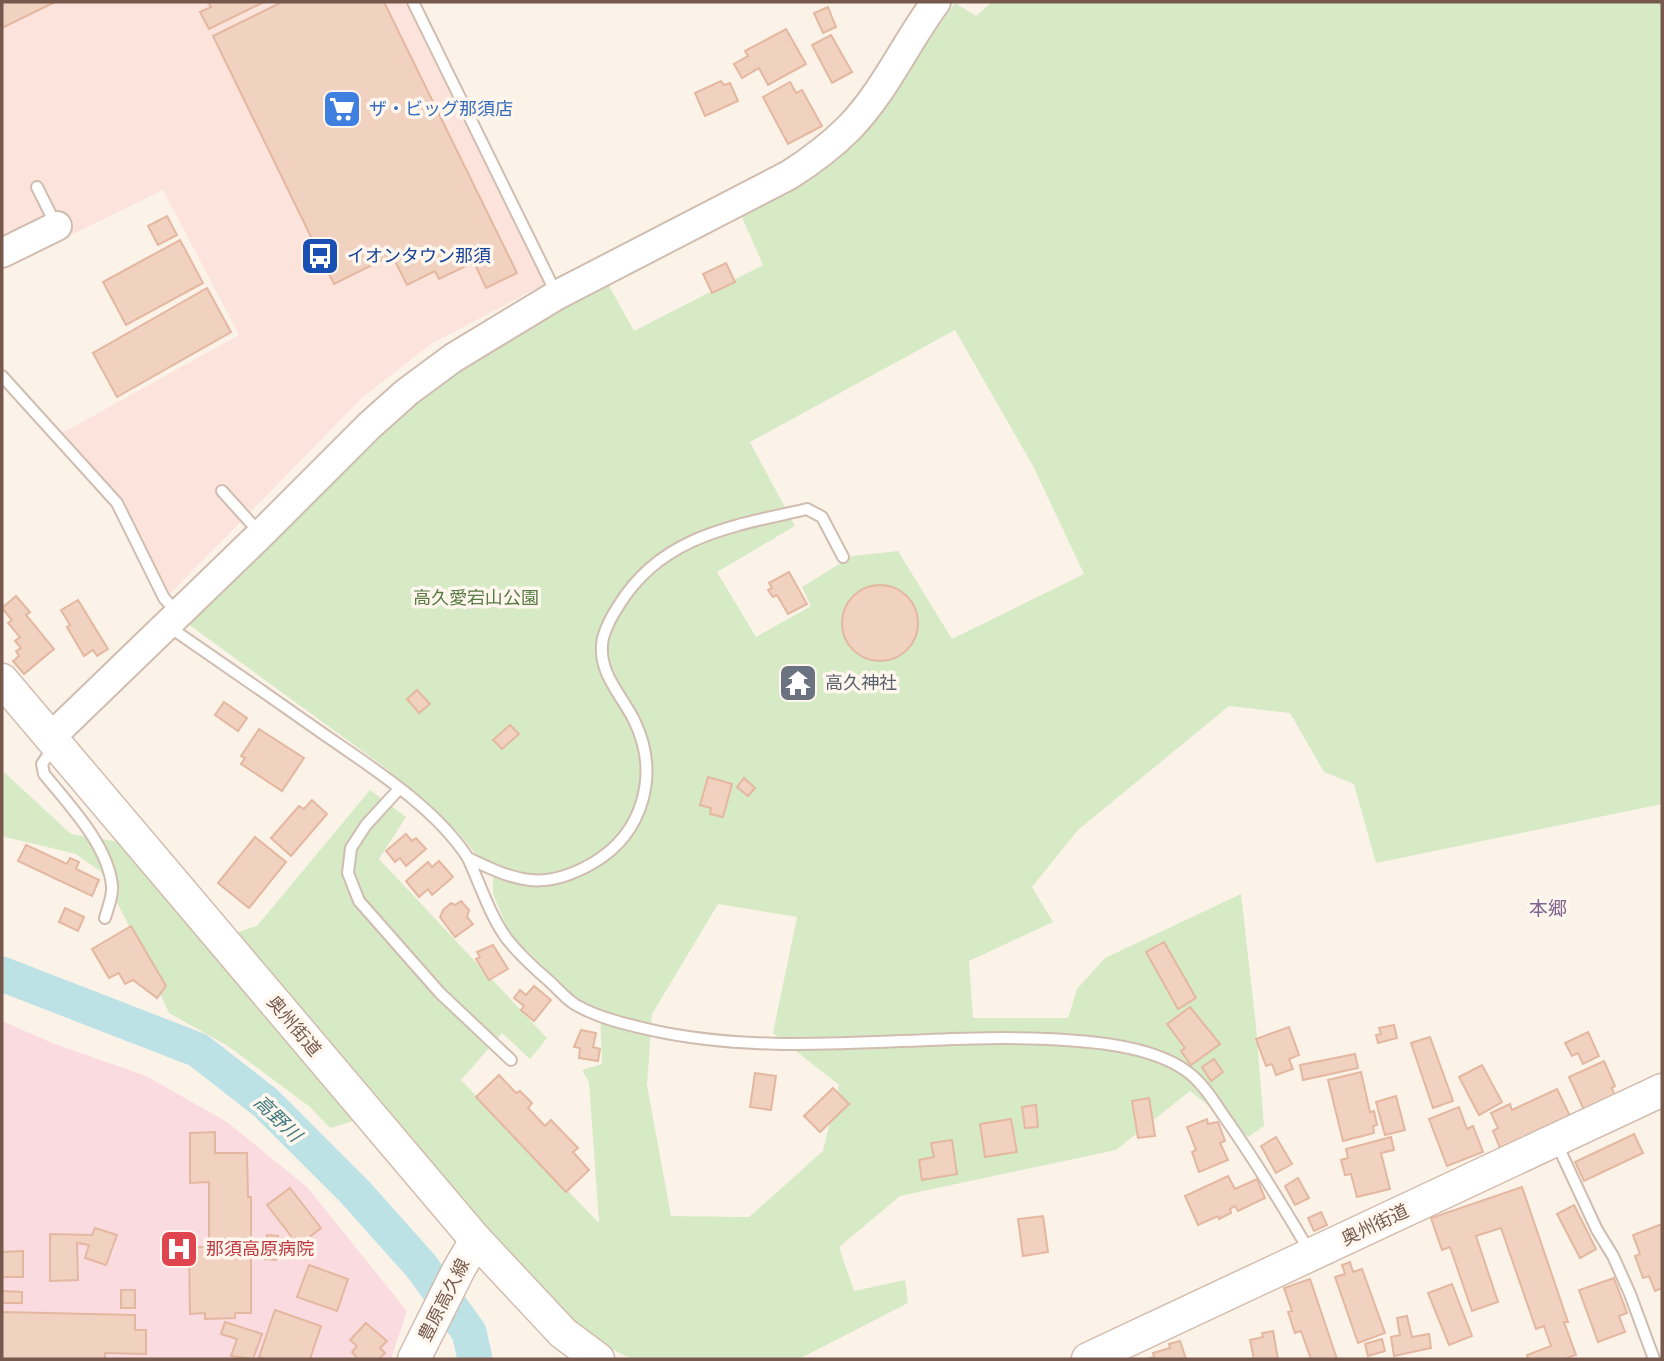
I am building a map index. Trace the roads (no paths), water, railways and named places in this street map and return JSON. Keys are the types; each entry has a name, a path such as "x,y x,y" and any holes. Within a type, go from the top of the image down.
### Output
{"main road":[{"name":"奥州街道","path":"2,680 476,1240 563,1333 598,1359"},
{"name":"奥州街道","path":"1088,1359 1662,1090"},
{"name":"豊原高久線","path":"414,1359 476,1240"}],"street":[{"path":"53,740 172,619 407,392 453,358 557,295 777,181 818,156 850,127 876,93 936,2"},
{"path":"2,253 57,226"}],"lane":[{"path":"414,2 557,295"},
{"path":"37,187 57,226"},
{"path":"2,376 117,503 172,619 399,789 438,822 468,858 506,937 527,961 574,1004 617,1023 682,1037 754,1044 811,1045 919,1039 1010,1038 1092,1041 1170,1061 1187,1071 1212,1099 1262,1171 1311,1255"},
{"path":"222,491 261,534"},
{"path":"468,858 518,880 543,882 591,864 614,849 630,829 642,803 647,758 634,721 604,671 603,639 613,614 645,572 678,548 711,532 807,509 821,517 843,556"},
{"path":"53,740 42,764 44,774 94,839 105,864 112,885 105,918"},
{"path":"399,789 366,825 351,848 348,873 359,901 440,993 511,1060"},
{"path":"1555,1140 1597,1230 1613,1256 1654,1359"}],"waterway":[{"name":"高野川","path":"2,974 198,1050 266,1103 355,1192 421,1266 469,1332 475,1359"}],"place":[{"name":"ザ・ビッグ那須店","path":"342,109"},
{"name":"イオンタウン那須","path":"320,256"},
{"name":"高久神社","path":"798,683"},
{"name":"那須高原病院","path":"179,1249"}],"district":[{"name":"本郷","path":"1548,908"}],"park label":[{"name":"高久愛宕山公園","path":"476,598"}]}
